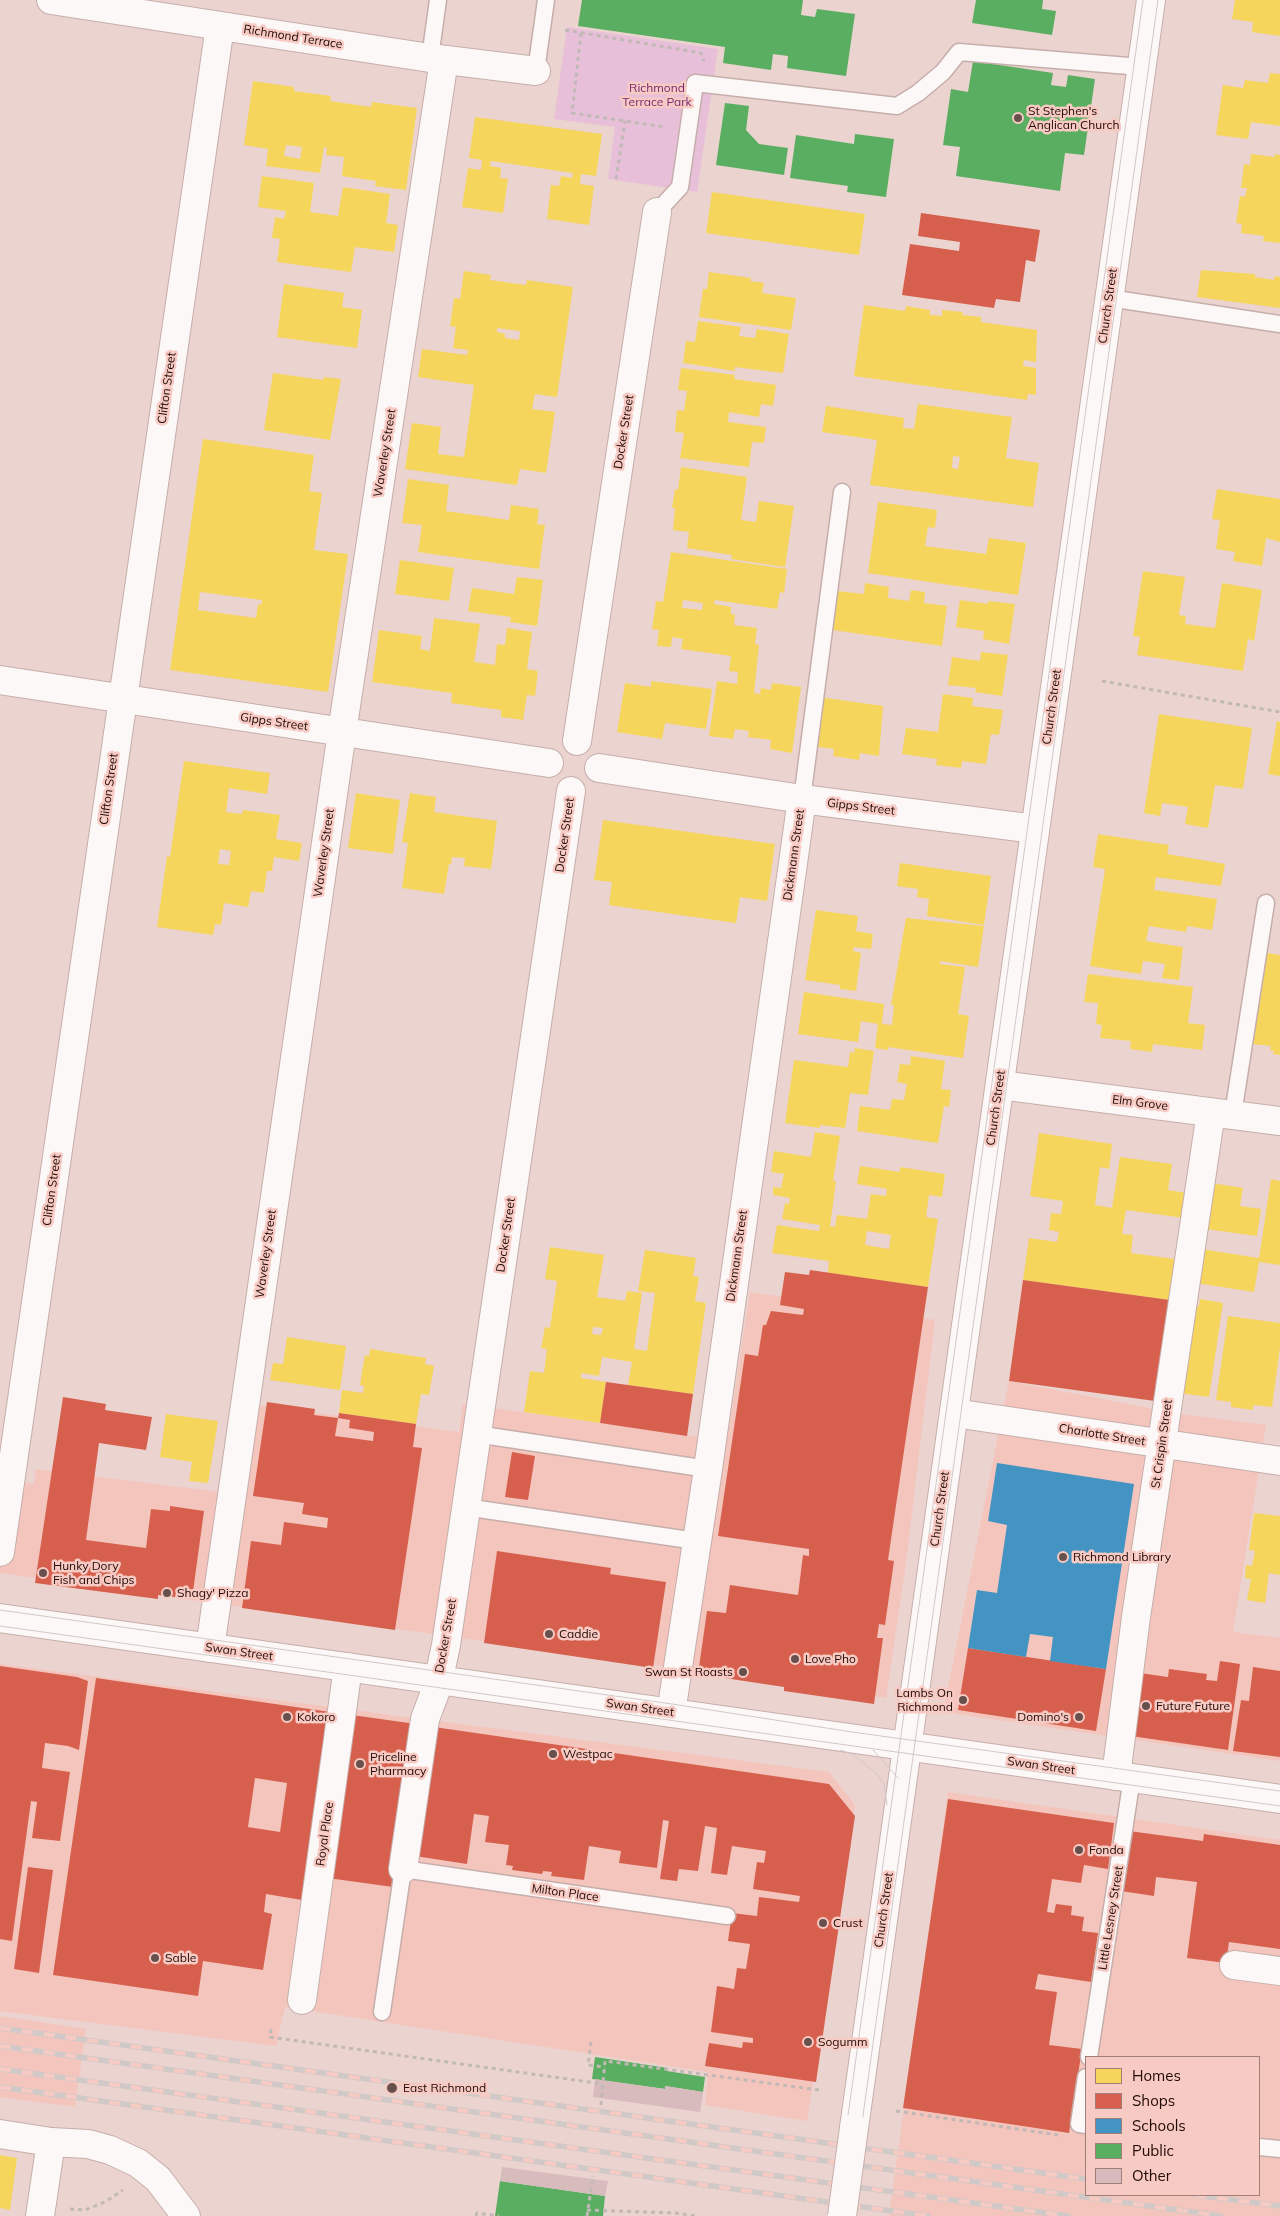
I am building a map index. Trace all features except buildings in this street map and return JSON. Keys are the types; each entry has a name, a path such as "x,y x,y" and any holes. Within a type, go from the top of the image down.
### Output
{"street":[{"name":"Richmond Terrace","path":"51,0 437,59 536,71"},
{"name":"Church Street","path":"842,2216 1151,0"},
{"name":"Clifton Street","path":"0,1552 220,26"},
{"name":"Waverley Street","path":"210,1648 437,59"},
{"name":"Docker Street","path":"576,741 657,212"},
{"name":"Gipps Street","path":"0,680 548,763"},
{"path":"576,741 591,747 595,753 599,768 597,776 587,787 571,791 557,785 549,771 548,763 555,749 561,744 576,741"},
{"name":"Gipps Street","path":"599,768 802,799 1035,829"},
{"name":"Docker Street","path":"403,1869 425,1719 438,1679 446,1645 571,791"},
{"name":"Dickmann Street","path":"671,1713 708,1468 802,799"},
{"name":"Elm Grove","path":"1000,1085 1280,1121"},
{"name":"St Crispin Street","path":"1124,1777 1136,1617 1162,1444 1222,1113"},
{"name":"Charlotte Street","path":"954,1412 1280,1461"},
{"name":"Swan Street","path":"0,1618 438,1679 907,1748 1280,1799"},
{"name":"Royal Place","path":"302,2000 348,1667"},
{"path":"1234,1965 1280,1971"},
{"path":"0,2134 51,2142 88,2144 110,2150 145,2169 158,2180 185,2216"},
{"path":"51,2142 51,2212"}],"lane":[{"path":"437,59 438,0"},
{"path":"536,71 546,0"},
{"path":"657,212 680,187 695,83 897,106 943,72 959,52 1141,67"},
{"path":"1109,298 1280,324"},
{"path":"802,799 842,492"},
{"path":"1222,1113 1266,903"},
{"path":"476,1434 708,1468"},
{"path":"465,1507 696,1541"},
{"name":"Little Lesney Street","path":"1089,2056 1124,1777"},
{"path":"382,2012 403,1869"},
{"name":"Milton Place","path":"403,1869 727,1916"},
{"path":"1083,2124 1085,2092"},
{"path":"1260,2147 1280,2149"}],"path":[{"path":"542,26 701,53 711,84"},
{"path":"580,33 572,113 689,129"},
{"path":"616,179 625,121"},
{"path":"1102,681 1280,712"},
{"path":"271,2029 270,2037 603,2084"},
{"path":"591,2042 588,2065 605,2067"},
{"path":"601,2105 605,2061 819,2090"},
{"path":"896,2111 1074,2138 1083,2124"},
{"path":"51,2212 85,2210 106,2202 145,2169"},
{"path":"586,2216 593,2176"},
{"path":"587,2210 675,2213 697,2216"},
{"path":"476,2216 477,2213 499,2216"}],"shaded area":[{"path":"750,1292 935,1320 906,1563 886,1698 0,1573 0,1478 34,1484 36,1469 219,1492 233,1402 459,1432 463,1404 727,1441"},
{"path":"1009,1381 1180,1414 1266,1425 1233,1632 1280,1638 1280,1761 943,1712"},
{"path":"0,1664 829,1772 855,1805 807,2121 705,2105 708,2072 285,2007 276,2046 0,2011"},
{"path":"948,1792 1280,1840 1280,2216 889,2216"},
{"path":"0,2016 86,2029 75,2107 0,2097"}],"green space":[{"name":"Richmond Terrace Park","path":"567,27 718,49 697,192 608,179 615,127 554,119"}],"tram line":[{"path":"834,2216 1143,0"},
{"path":"849,2216 1158,0"},
{"path":"0,1610 672,1704 852,1732 1280,1791"},
{"path":"0,1626 1280,1806"},
{"path":"841,1750 854,1755 876,1773 884,1784 887,1805"},
{"path":"873,1750 898,1778"}],"railway":[{"path":"0,2028 1085,2179"},
{"path":"0,2046 1221,2216"},
{"path":"0,2069 1068,2216"},
{"path":"0,2087 928,2216"},
{"path":"1203,2196 1280,2206"}],"place":[{"name":"St Stephen's Anglican Church","path":"1018,118"},
{"name":"Richmond Library","path":"1063,1557"},
{"name":"Hunky Dory Fish and Chips","path":"43,1573"},
{"name":"Shagy' Pizza","path":"167,1593"},
{"name":"Caddie","path":"549,1634"},
{"name":"Love Pho","path":"795,1659"},
{"name":"Swan St Roasts","path":"743,1672"},
{"name":"Lambs On Richmond","path":"963,1700"},
{"name":"Future Future","path":"1146,1706"},
{"name":"Kokoro","path":"287,1717"},
{"name":"Domino's","path":"1079,1717"},
{"name":"Westpac","path":"553,1754"},
{"name":"Priceline Pharmacy","path":"360,1764"},
{"name":"Fonda","path":"1079,1850"},
{"name":"Crust","path":"823,1923"},
{"name":"Sable","path":"155,1958"},
{"name":"Sogumm","path":"808,2042"},
{"name":"East Richmond","path":"392,2088"}]}
